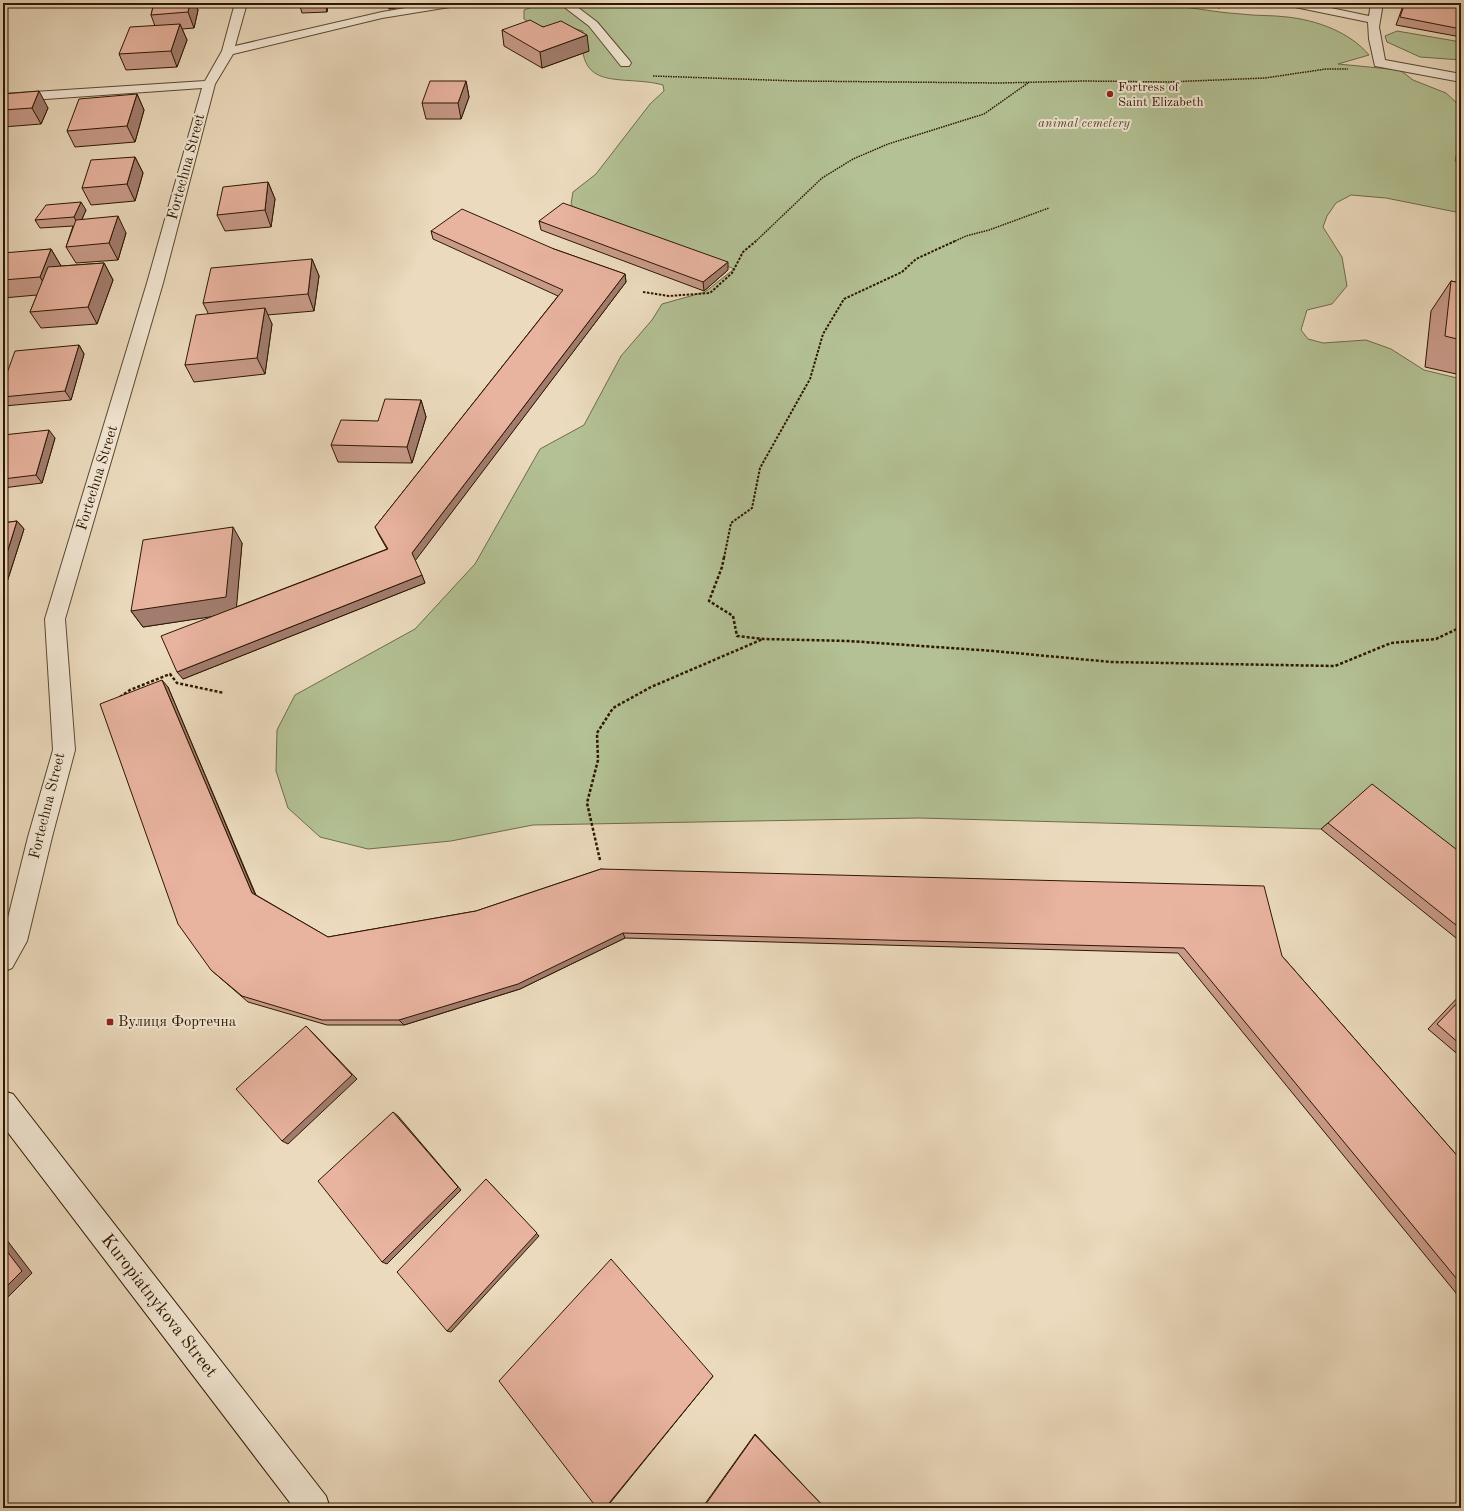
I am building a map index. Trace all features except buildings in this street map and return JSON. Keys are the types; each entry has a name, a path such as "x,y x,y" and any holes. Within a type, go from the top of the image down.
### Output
{"street":[{"name":"Fortechna Street","path":"3,960 15,941 40,837 64,750 55,619 156,283 209,84 228,51 242,3"},
{"path":"228,51 382,15 456,3"},
{"path":"565,3 593,24 625,63"},
{"path":"1290,3 1373,20"},
{"path":"1377,3 1372,33 1379,63 1461,78"},
{"path":"3,98 209,84"},
{"name":"Kuropiatnykova Street","path":"3,1104 314,1508"}],"path":[{"path":"625,63 651,76 682,78 991,83 1168,82 1257,79 1326,69 1408,68"},
{"path":"643,292 670,296 710,293 732,273 743,252 822,178 853,159 888,144 984,114 995,107 1016,89 1030,82"},
{"path":"1048,208 988,230 966,236 916,259 902,272 844,299 824,334 810,379 760,468 752,508 731,523 722,567 709,601 733,616 737,636 764,639 849,641 994,651 1111,662 1335,666 1391,643 1436,640 1461,627"},
{"path":"600,860 587,802 598,760 597,733 612,708 657,684 764,639"},
{"path":"130,690 170,674 177,683 224,693"}],"green space":[{"name":"animal cemetery","path":"1175,3 1183,7 1287,17 1321,24 1332,28 1352,40 1369,55 1338,64 1400,70 1413,80 1446,93 1460,106 1461,135 1455,161 1461,167 1461,213 1386,198 1351,195 1336,203 1327,216 1323,227 1342,257 1347,286 1332,304 1307,310 1301,330 1308,339 1323,343 1366,340 1391,349 1424,370 1461,379 1461,865 1365,791 1321,829 919,818 533,825 451,841 368,849 320,837 288,808 276,771 277,730 295,695 415,629 475,564 540,449 584,425 621,356 652,320 662,304 705,292 734,269 704,256 578,213 571,204 573,192 596,174 650,104 664,91 663,85 605,78 595,73 587,64 583,51 583,31 572,28 535,26 524,19 524,10 541,4"},
{"path":"1397,31 1461,42 1461,60 1420,57 1387,42 1385,36"}],"place":[{"name":"Fortress of Saint Elizabeth","path":"1110,94"},
{"name":"Вулиця Фортечна","path":"110,1022"}]}
